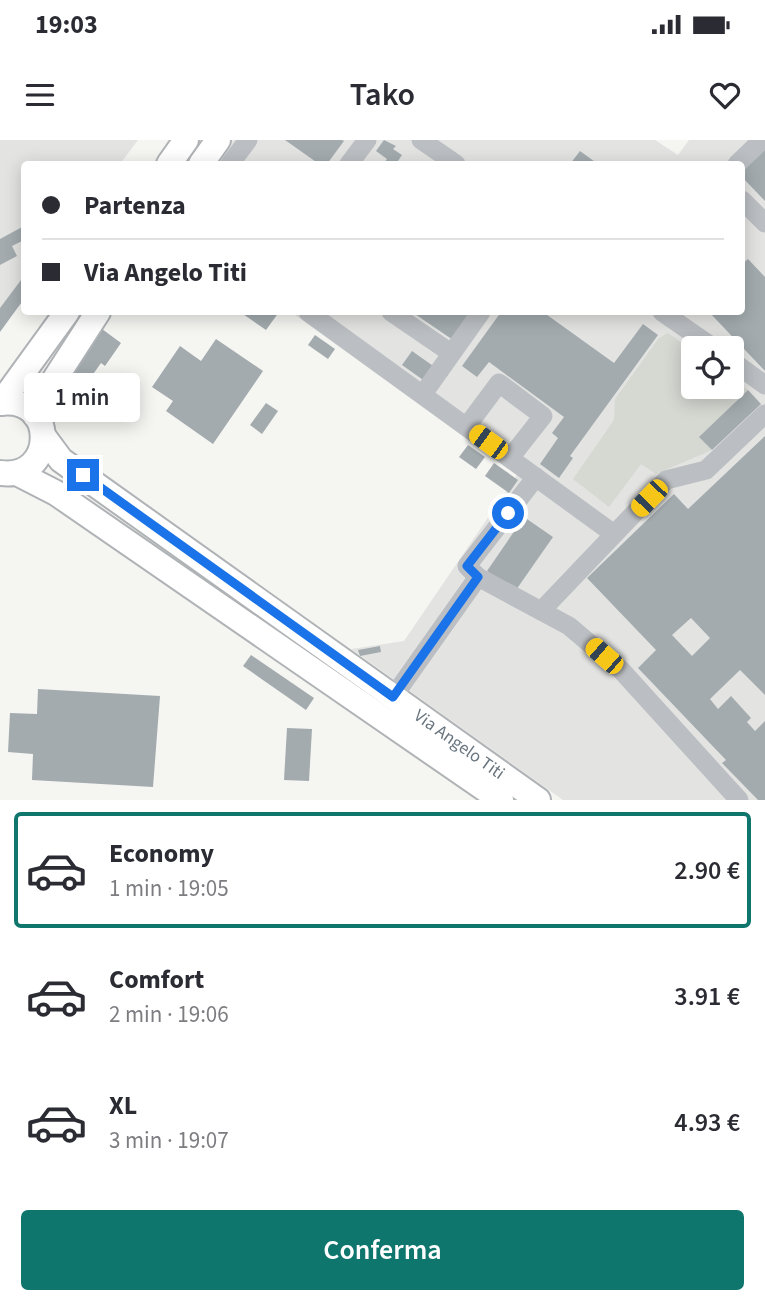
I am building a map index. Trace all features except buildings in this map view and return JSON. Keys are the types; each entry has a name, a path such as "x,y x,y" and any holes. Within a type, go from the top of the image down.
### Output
{"main road":[{"path":"171,161 186,140"},
{"path":"203,161 218,140"},
{"path":"1,403 65,315"},
{"path":"9,473 28,468 37,459 42,449 40,426 48,387 96,315"},
{"path":"1,403 20,404 40,426"},
{"name":"Via Angelo Titi","path":"40,426 61,460 390,707 501,800"},
{"name":"Via Angelo Titi","path":"9,473 55,493 538,800"}],"street":[{"path":"232,161 248,140"},
{"path":"351,161 367,140"},
{"path":"421,140 452,161"},
{"path":"740,161 762,140"},
{"path":"745,203 765,223"},
{"path":"311,315 614,534"},
{"path":"395,315 451,354"},
{"path":"423,394 479,315"},
{"path":"666,315 696,336"},
{"path":"744,370 765,385"},
{"path":"467,426 499,383 543,416 510,458"},
{"path":"541,611 666,480 706,470 765,414"},
{"path":"536,477 467,566 478,577 569,626 621,670 738,800"},
{"path":"390,707 478,577"}],"shaded area":[{"path":"0,140 138,140 122,161 21,161 21,297 0,326"},
{"path":"233,140 655,140 678,155 689,140 765,140 765,800 563,800 351,649 404,641 517,475 295,315 745,315 745,161 217,161"},
{"path":"668,333 681,342 681,399 739,399 700,437 712,450 656,474 641,464 609,507 573,479 614,420 615,399 659,338"}],"route":[{"path":"83,475 393,697 478,577 467,566 508,513"}]}
